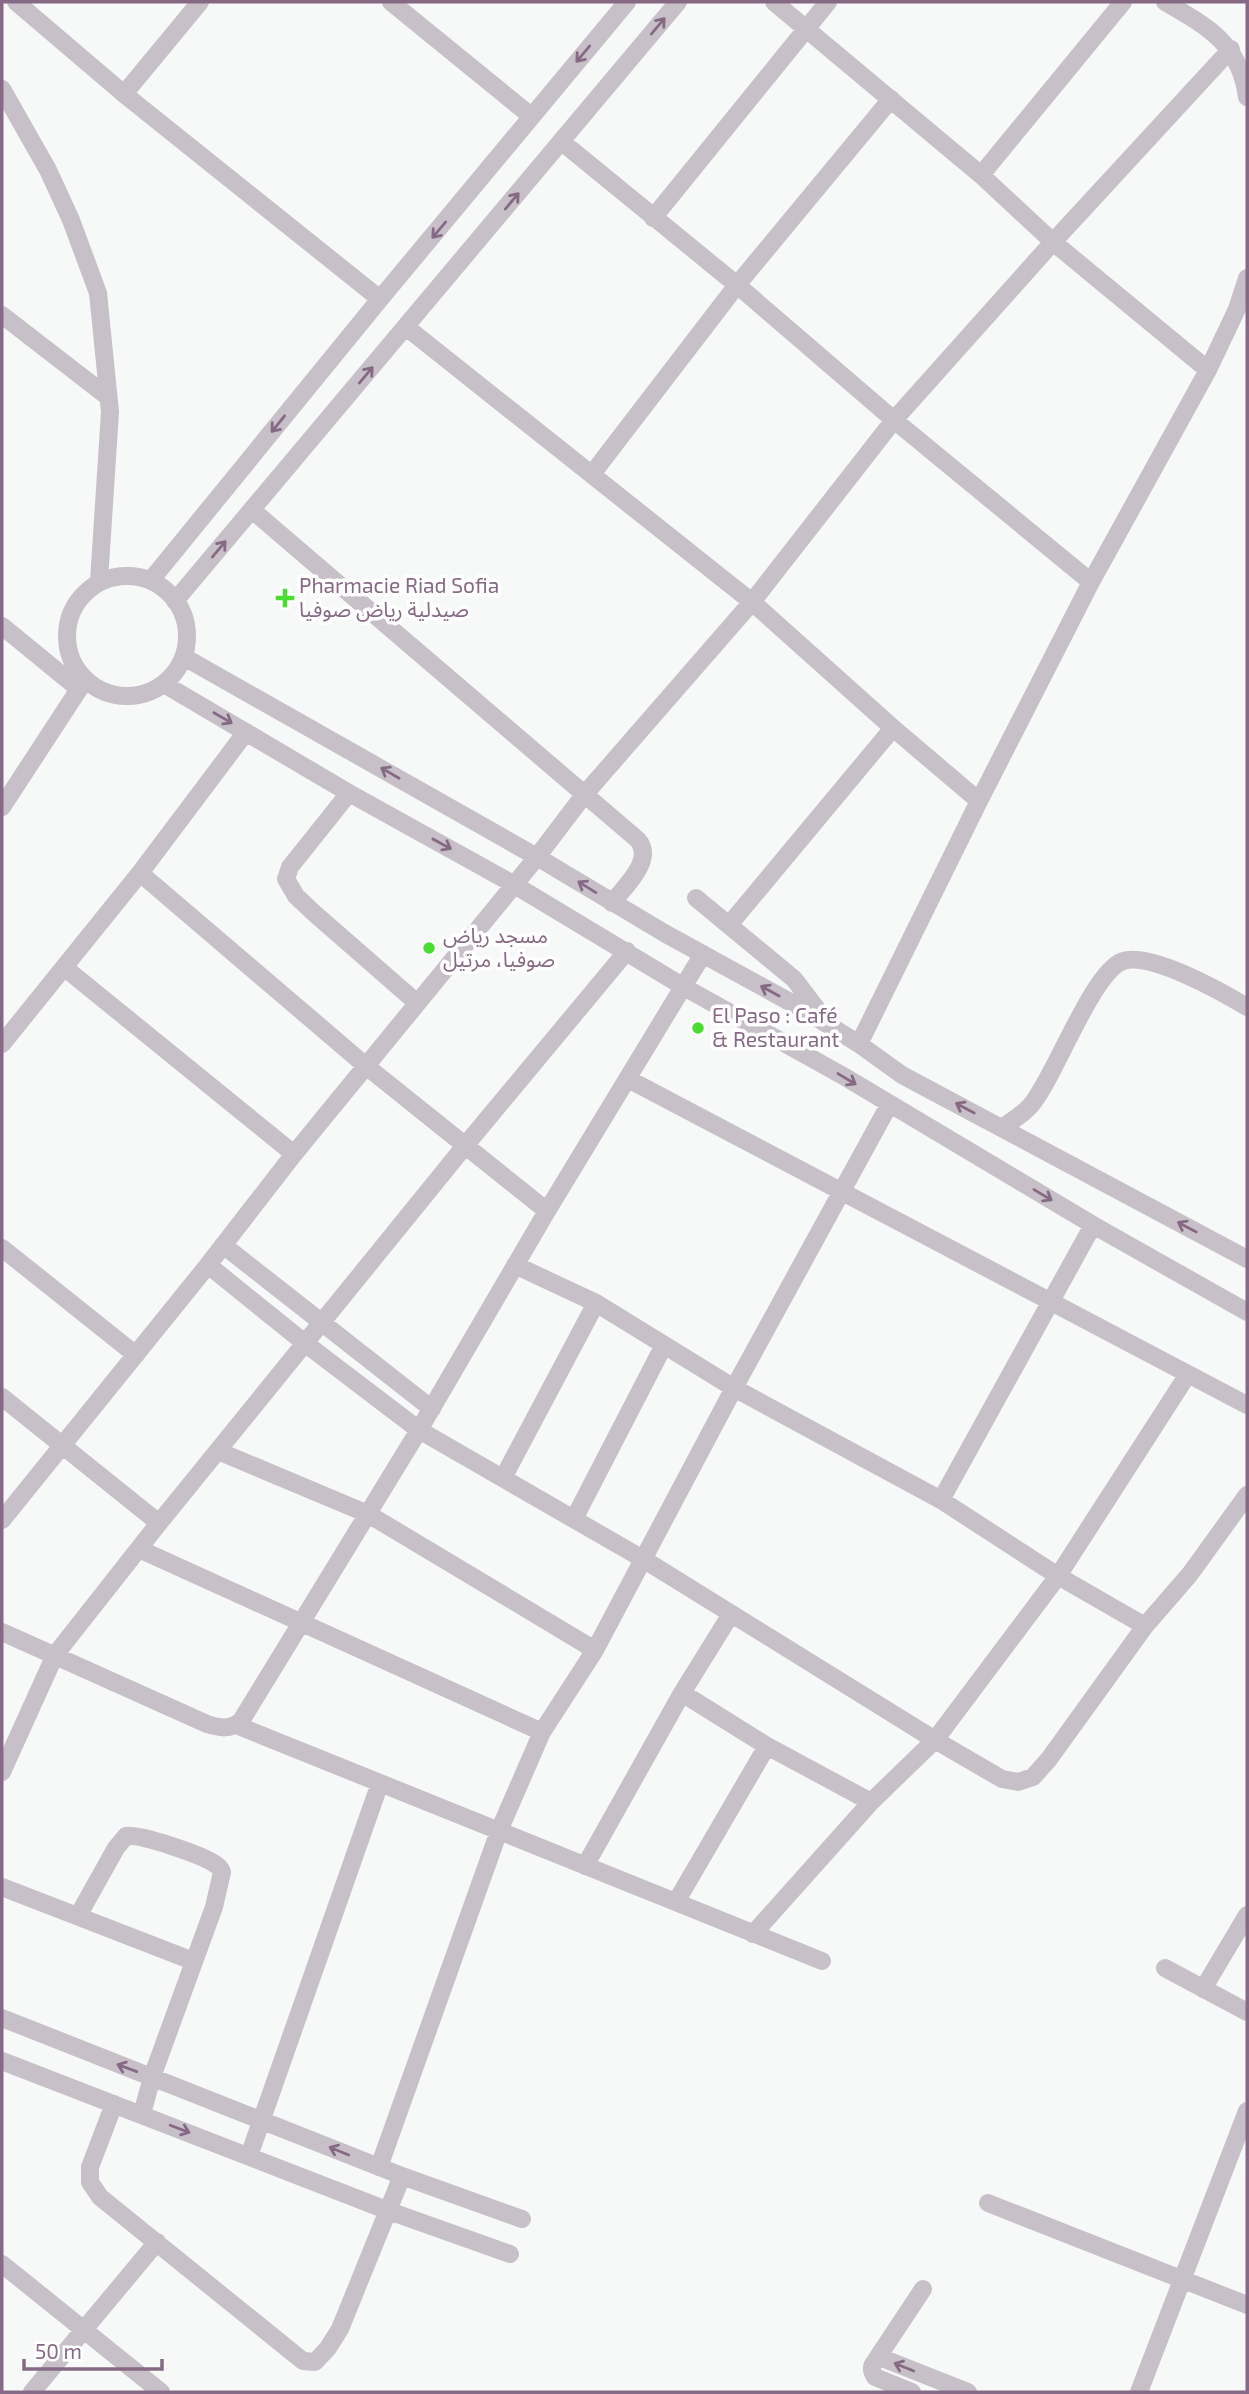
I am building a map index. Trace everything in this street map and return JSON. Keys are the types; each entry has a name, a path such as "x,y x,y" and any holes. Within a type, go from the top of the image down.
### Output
{"street":[{"path":"16,2 124,94 380,299"},
{"path":"124,94 200,2"},
{"path":"391,2 531,116"},
{"path":"151,580 627,2"},
{"path":"175,601 678,2"},
{"path":"774,2 981,175 1053,242 1208,370"},
{"path":"653,218 828,2"},
{"path":"981,175 1123,2"},
{"path":"1165,2 1194,19 1231,49 1241,69 1247,97"},
{"path":"2,1520 416,1002 537,857 584,795 752,602 894,420 1231,49"},
{"path":"2,89 48,170 71,220 98,293 110,412 100,581"},
{"path":"592,474 737,285 891,99"},
{"path":"562,142 1091,582"},
{"path":"859,1044 1091,582 1208,370 1237,309 1247,278"},
{"path":"2,314 108,397"},
{"path":"406,327 752,602 979,801"},
{"path":"252,510 638,840 644,850 642,862 612,903"},
{"path":"2,626 82,685 118,696 137,696 164,684 173,676 184,657 188,634 183,612 170,593 151,580 122,575 100,581 81,596 69,616 66,639 71,661 82,685"},
{"path":"184,657 829,1025 902,1075 1247,1259"},
{"path":"164,684 1247,1312"},
{"path":"2,807 82,685"},
{"path":"729,925 893,728"},
{"path":"2,1044 140,873 246,732"},
{"path":"349,793 290,867 286,879 296,896 416,1002"},
{"path":"140,873 366,1066 547,1211"},
{"path":"696,898 794,979 829,1025"},
{"path":"2,1772 55,1655 464,1147 628,951"},
{"path":"236,1725 251,1708 703,954"},
{"path":"1002,1128 1031,1105 1094,993 1112,969 1123,961 1138,960 1174,970 1247,1007"},
{"path":"65,968 294,1154"},
{"path":"628,1079 1247,1405"},
{"path":"379,2167 499,1831 542,1732 595,1650 734,1388 890,1105"},
{"path":"940,1500 1093,1225"},
{"path":"223,1245 432,1409"},
{"path":"2,1248 136,1355"},
{"path":"208,1265 419,1430 643,1559 1002,1779 1018,1782 1033,1777 1049,1759 1145,1626 1242,1516 1247,1495"},
{"path":"515,1265 596,1303 734,1388 940,1500 1058,1576 1145,1626"},
{"path":"503,1478 596,1303"},
{"path":"574,1520 664,1345"},
{"path":"753,1934 871,1802 935,1740 1058,1576 1188,1374"},
{"path":"2,1397 159,1523"},
{"path":"218,1451 368,1514 595,1650"},
{"path":"139,1549 542,1732"},
{"path":"585,1866 682,1693 731,1614"},
{"path":"2,1632 207,1724 221,1728 236,1725 822,1961"},
{"path":"682,1693 767,1746 871,1802"},
{"path":"676,1902 767,1746"},
{"path":"249,2156 380,1783"},
{"path":"78,1916 116,1848 127,1836 152,1840 212,1862 220,1868 222,1878 214,1907 152,2077 142,2114"},
{"path":"2,1887 193,1961"},
{"path":"1203,1989 1247,1915"},
{"path":"1165,1968 1247,2012"},
{"path":"2,2018 402,2176 522,2219"},
{"path":"4,2068 142,2114 389,2211 510,2254"},
{"path":"114,2104 90,2167 90,2182 100,2197 303,2361 315,2362 340,2329 402,2176"},
{"path":"1139,2392 1247,2111"},
{"path":"988,2203 1247,2305"},
{"path":"32,2392 157,2242"},
{"path":"2,2264 161,2392"},
{"path":"912,2392 875,2377 872,2371 876,2360 923,2289"},
{"path":"876,2360 882,2358 968,2392"}],"place":[{"name":"Pharmacie Riad Sofia صيدلية رياض صوفيا","path":"285,598"},
{"name":"مسجد رياض صوفيا، مرتیل","path":"429,948"},
{"name":"El Paso : Café & Restaurant","path":"698,1028"}]}
